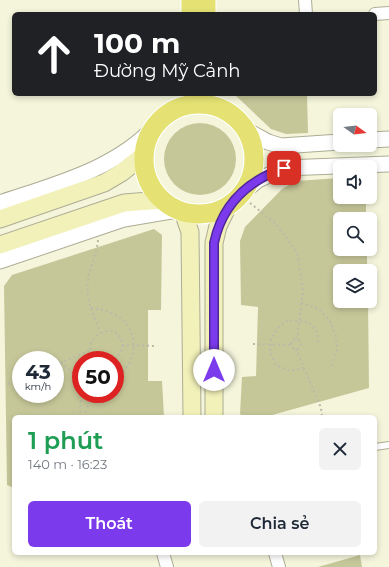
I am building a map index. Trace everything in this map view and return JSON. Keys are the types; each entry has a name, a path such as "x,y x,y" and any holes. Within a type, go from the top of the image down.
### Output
{"main road":[{"path":"191,0 191,12"},
{"path":"206,0 206,12"},
{"path":"171,112 180,96"},
{"path":"214,415 214,243 218,226 250,181 254,164 253,146 246,130 232,115 219,96"},
{"path":"192,415 190,232 174,207 154,191 146,175 145,154 147,142 155,126 171,112 184,106 201,104 219,107 232,115"},
{"path":"0,219 104,183 121,173 145,154"},
{"path":"0,245 124,203 174,207 196,215 213,213 237,198"}],"street":[{"path":"305,0 306,12"},
{"path":"377,14 389,13"},
{"path":"0,203 98,167 127,152 142,140 155,126"},
{"path":"246,130 268,142 281,146 333,142"},
{"path":"377,140 389,139"},
{"path":"237,198 258,180 284,168 389,164"},
{"path":"0,261 124,219 174,207"},
{"path":"164,555 167,567"},
{"path":"276,555 279,567"}],"lane":[{"path":"377,447 389,445"}],"path":[{"path":"237,198 275,223 297,252 303,290 297,339 300,344 296,349"},
{"path":"99,227 97,254 88,280 88,299 100,332"},
{"path":"301,303 317,308 329,320 336,336 337,351 330,368"},
{"path":"91,308 107,310 122,319 130,329 134,346 132,358 124,371"},
{"path":"304,368 290,371 276,365 270,352 270,344 271,339 278,327 288,320 309,322 317,332 319,345"},
{"path":"64,361 91,350 93,339 100,332 110,331 118,336 122,345 121,351"},
{"path":"291,345 292,340 297,339"},
{"path":"253,344 291,345 296,349 321,408 322,415"},
{"path":"122,345 156,346"},
{"path":"64,365 72,372"},
{"path":"8,384 12,382"},
{"path":"80,415 81,403"},
{"path":"85,415 89,403"}],"green space":[{"path":"236,96 307,96 308,133 286,134 271,129"},
{"path":"200,123 220,129 230,139 236,159 230,179 220,189 200,195 180,189 170,179 164,159 170,139 180,129"},
{"path":"333,178 333,204 366,204 366,212 333,212 333,256 367,256 367,264 333,264 333,308 368,308 369,388 272,415 241,415 240,414 242,377 256,376 258,307 241,305 240,241 245,227 282,189 296,181"},
{"path":"154,229 162,235 161,310 148,310 148,381 162,381 164,415 12,415 12,487 7,485 4,286 12,275"},
{"path":"360,555 362,567 318,567"}],"route":[{"path":"214,370 214,243 218,226 228,206 242,193 258,180 284,168"}]}
